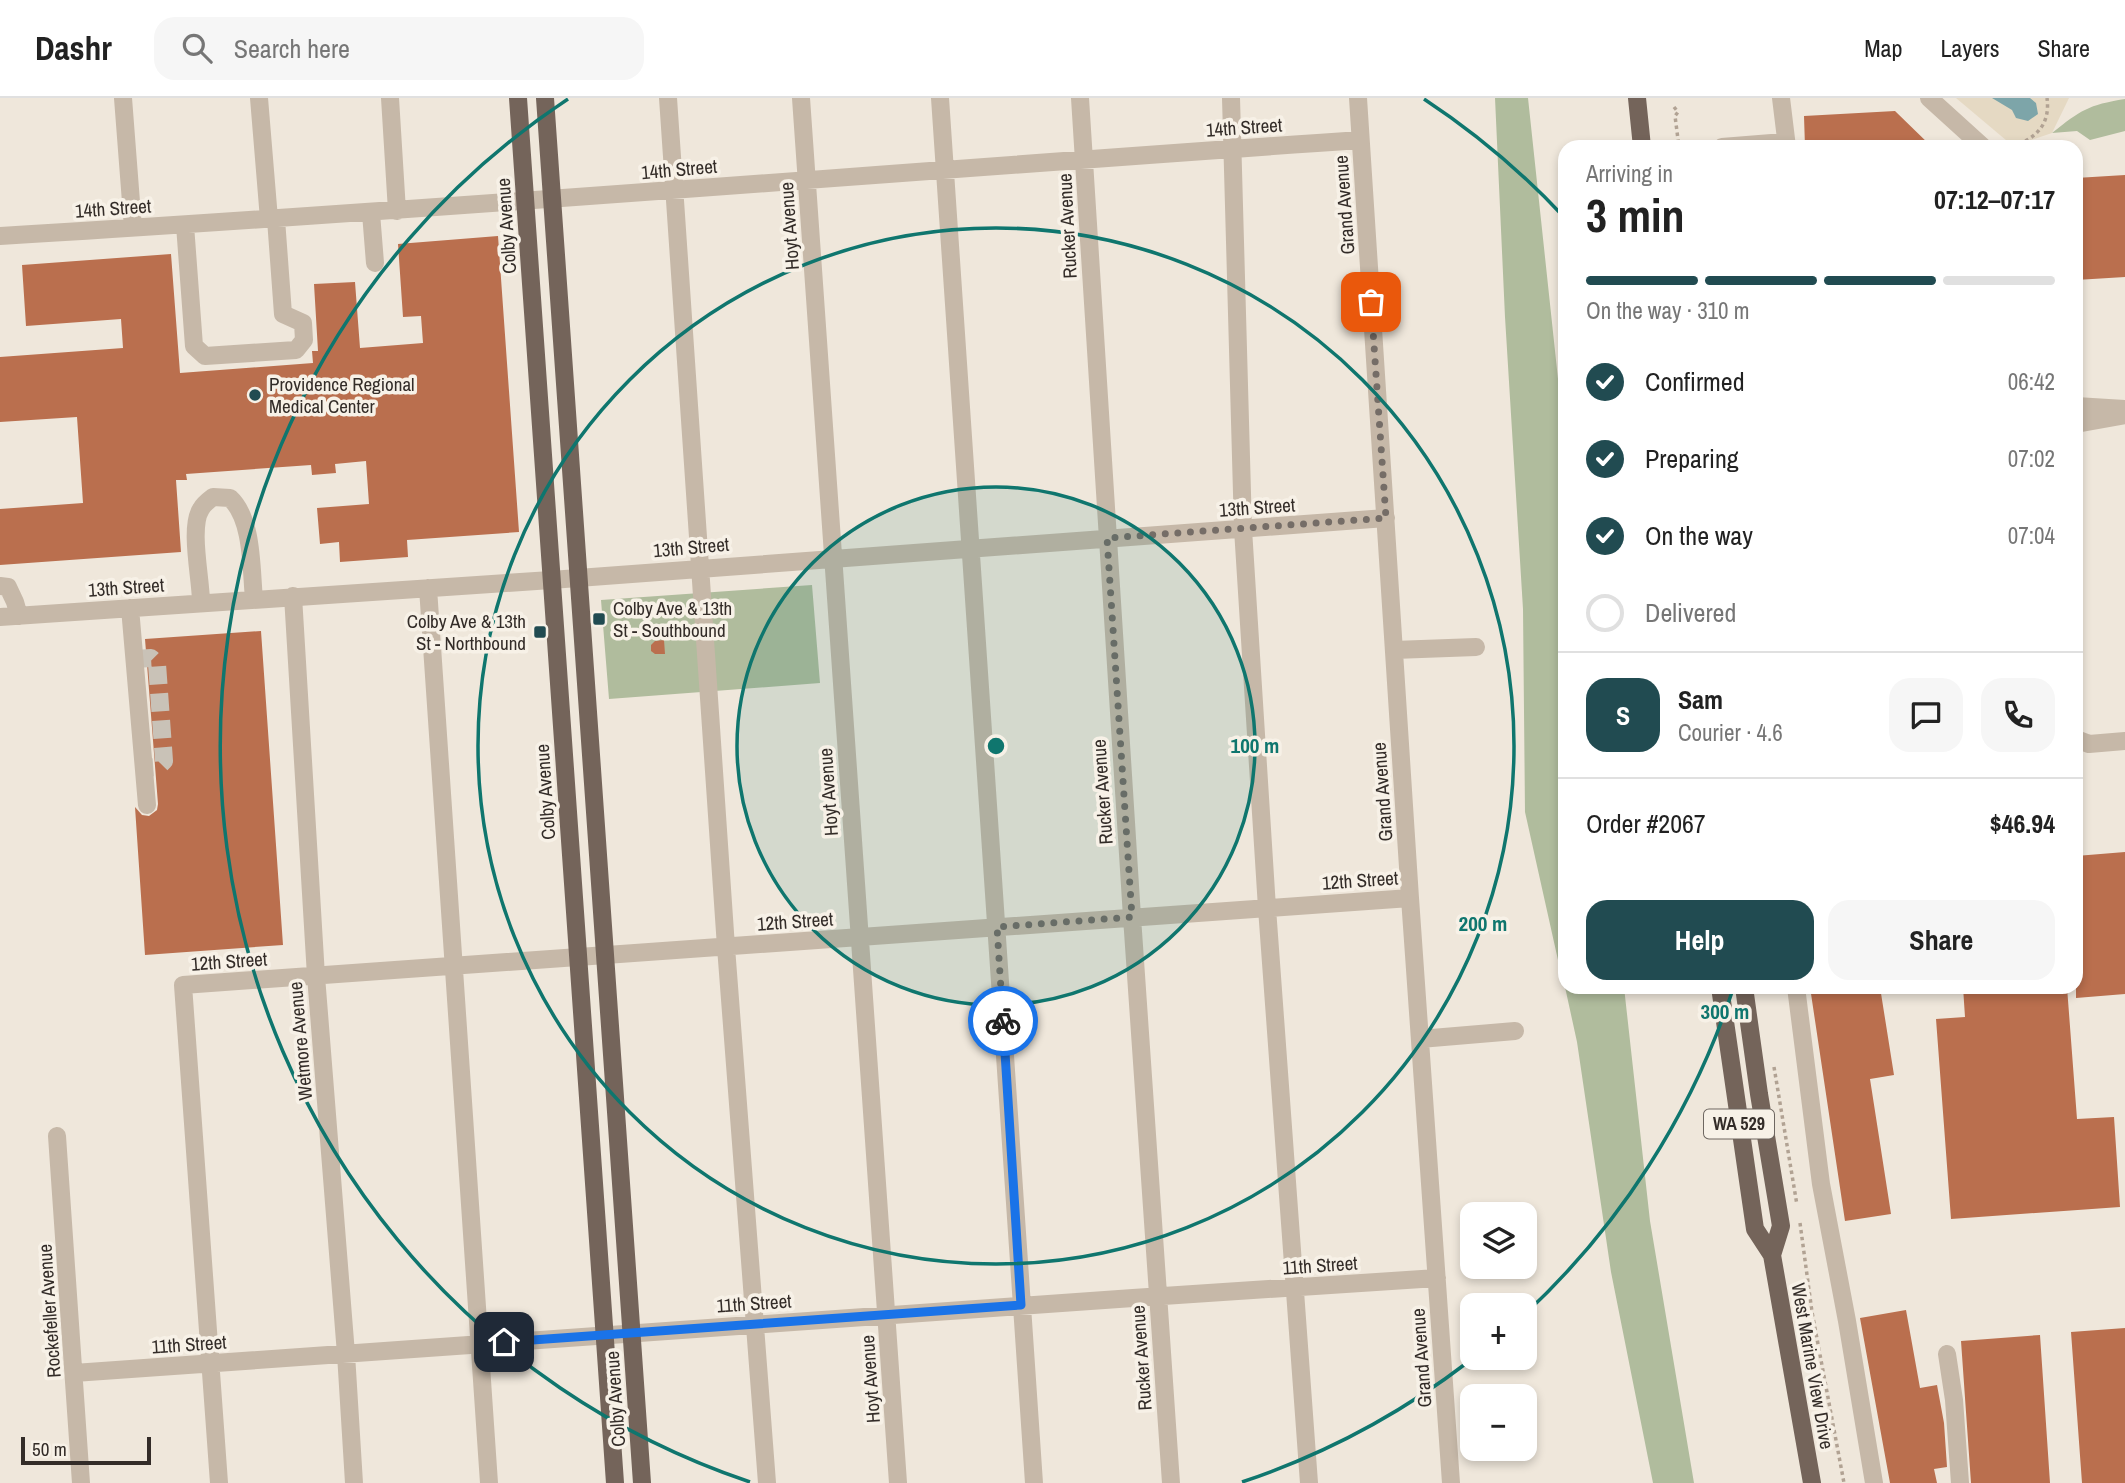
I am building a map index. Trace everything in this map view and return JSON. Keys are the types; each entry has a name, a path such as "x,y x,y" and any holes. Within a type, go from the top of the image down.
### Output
{"main road":[{"name":"Colby Avenue","path":"518,98 615,1483"},
{"name":"Colby Avenue","path":"545,98 642,1483"},
{"path":"1637,98 1641,140"},
{"name":"West Marine View Drive","path":"1721,994 1755,1229 1772,1255 1812,1483"},
{"name":"West Marine View Drive","path":"1745,994 1781,1226 1772,1255"}],"street":[{"path":"123,98 133,228"},
{"path":"185,225 194,346 205,356 296,350 304,340 303,324 283,314 259,98"},
{"path":"390,98 397,211"},
{"path":"668,98 726,947 767,1483"},
{"name":"Hoyt Avenue","path":"801,98 898,1483"},
{"path":"940,98 1034,1483"},
{"name":"Rucker Avenue","path":"1080,98 1171,1483"},
{"path":"1231,98 1243,529 1267,908 1309,1483"},
{"name":"Grand Avenue","path":"1357,98 1451,1483"},
{"path":"1781,98 1785,140"},
{"path":"1929,98 1975,140"},
{"name":"14th Street","path":"0,236 371,213 675,191 807,178 1360,140"},
{"path":"371,213 374,263"},
{"path":"2083,406 2125,408"},
{"path":"2083,423 2125,415"},
{"path":"201,603 195,533 200,509 213,497 230,498 237,505 247,529 254,599"},
{"name":"13th Street","path":"0,617 551,580 1386,518"},
{"path":"0,586 8,587 19,616"},
{"path":"428,588 489,1483"},
{"name":"Wetmore Avenue","path":"293,596 316,976 354,1483"},
{"path":"130,608 147,805"},
{"path":"1394,650 1476,647"},
{"path":"2083,742 2090,744 2125,741"},
{"name":"12th Street","path":"211,1363 183,985 1410,898"},
{"path":"1797,994 1821,1184 1874,1483"},
{"path":"1420,1039 1515,1031"},
{"name":"Rockefeller Avenue","path":"57,1136 81,1483"},
{"name":"11th Street","path":"74,1373 1437,1278"},
{"path":"1947,1354 1961,1483"},
{"path":"211,1363 219,1483"}],"path":[{"path":"2027,140 2037,134 2045,123 2047,98"},
{"path":"1674,107 1678,112 1675,116 1678,140"},
{"path":"1773,1055 1812,1312 1844,1483"}],"green space":[{"path":"1495,98 1528,98 1558,379 1558,960 1525,812 1523,609"},
{"path":"2125,99 2125,131 2090,140 2077,131 2052,133 2086,110"},
{"path":"812,585 820,683 609,699 601,600"},
{"path":"1567,994 1625,994 1650,1221 1694,1483 1653,1483 1611,1272 1577,1042"}],"shaded area":[{"path":"1956,98 2069,98 2052,133 2031,140 2006,140"}],"water":[{"path":"1992,98 2030,98 2036,103 2038,114 2028,121 2016,118 2012,110"}],"building":[{"path":"1895,111 1925,140 1805,140 1804,116"},
{"path":"2125,175 2125,277 2083,280 2083,178"},
{"name":"Providence Regional Medical Center","path":"498,236 519,532 407,540 408,557 340,562 339,542 320,544 317,508 369,504 366,461 335,464 336,473 312,475 311,465 186,474 187,480 176,480 181,552 0,565 0,509 83,503 77,417 0,422 0,357 123,348 121,319 26,326 22,265 171,254 180,373 313,363 312,351 318,351 314,284 355,282 360,348 423,343 421,316 403,317 398,244"},
{"path":"261,631 283,945 145,955 135,807 142,815 149,816 157,810 158,804 145,639"},
{"path":"664,640 665,654 651,651 651,645 655,641"},
{"path":"2125,852 2125,994 2076,998 2076,994 2083,994 2083,855"},
{"path":"1811,994 1881,994 1894,1075 1870,1079 1891,1214 1845,1221"},
{"path":"1963,994 2068,994 2077,1119 2114,1117 2120,1207 1951,1219 1936,1019 1965,1017"},
{"path":"1906,1310 1920,1388 1937,1385 1944,1423 1947,1467 1934,1469 1937,1483 1890,1483 1860,1318"},
{"path":"2125,1328 2125,1483 2082,1483 2071,1332"},
{"path":"2040,1335 2050,1483 1971,1483 1961,1341"}],"tunnel":[{"path":"135,659 151,658 157,664 164,761 158,767 144,768"}],"way so far":[{"path":"1003,1021 997,927 1132,917 1107,538 1386,518 1371,302"}],"place":[{"name":"Providence Regional Medical Center","path":"255,395"},
{"name":"Colby Ave & 13th St - Southbound","path":"599,619"},
{"name":"Colby Ave & 13th St - Northbound","path":"540,632"}],"route":[{"path":"504,1342 1021,1305 1003,1021"}]}
